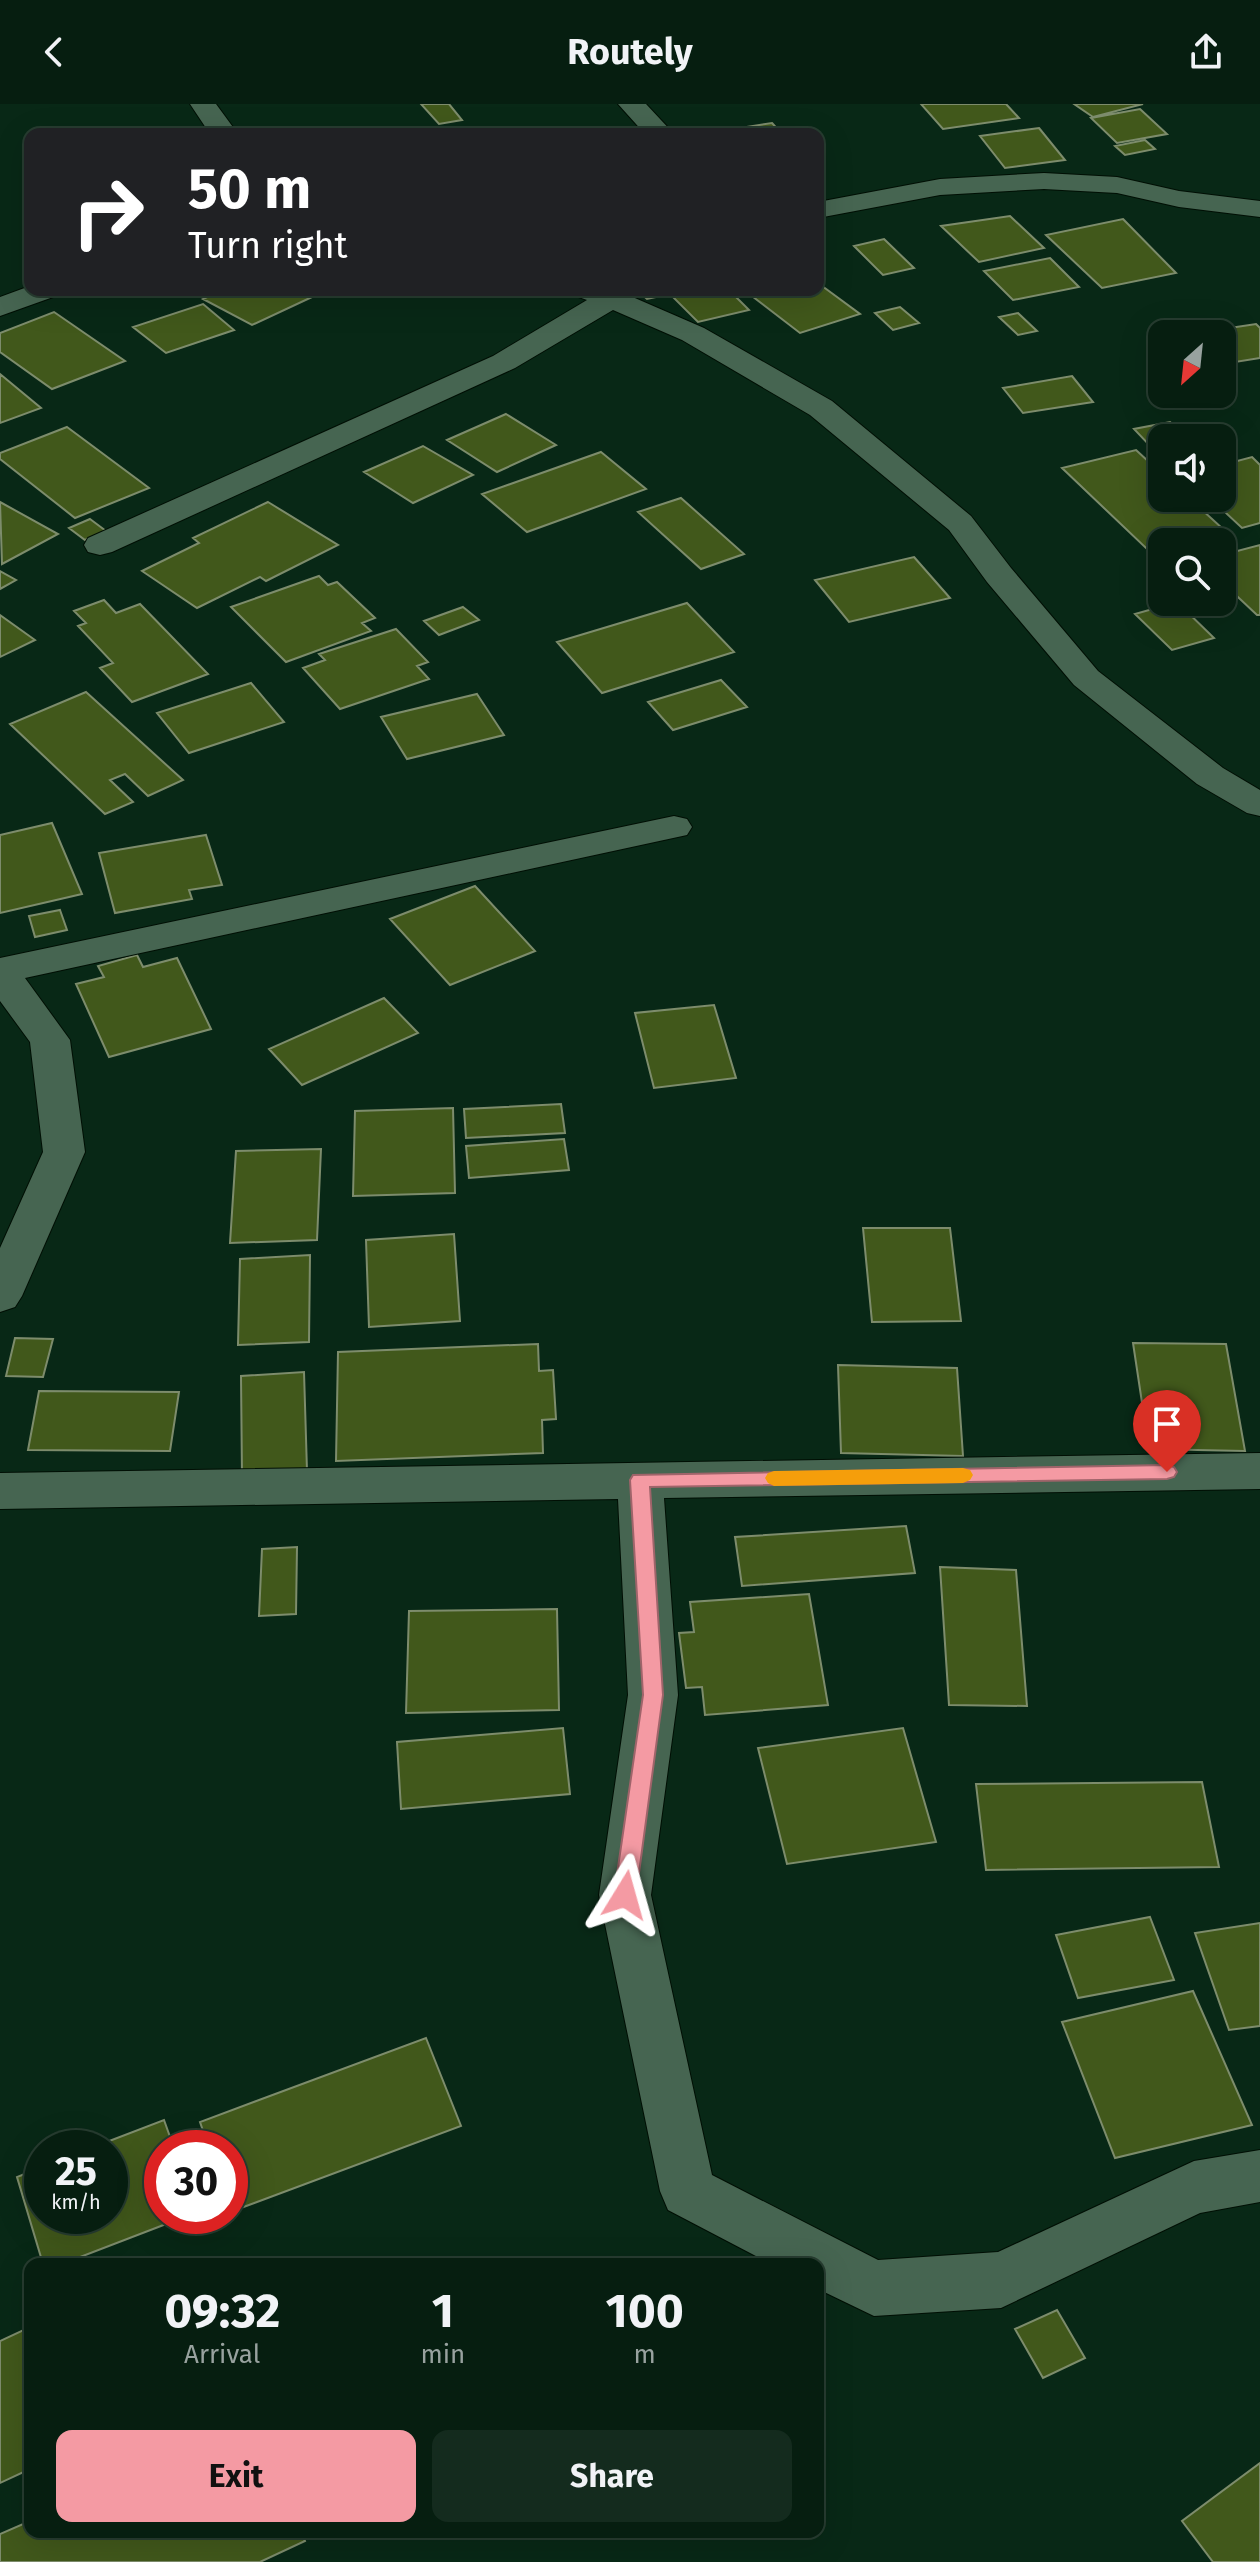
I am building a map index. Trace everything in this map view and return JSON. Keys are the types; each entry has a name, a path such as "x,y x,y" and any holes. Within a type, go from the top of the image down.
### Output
{"street":[{"path":"203,104 220,128"},
{"path":"631,104 654,128"},
{"path":"824,209 940,187 1044,181 1117,185 1179,199 1260,209"},
{"path":"0,307 30,296"},
{"path":"100,545 504,362 590,296"},
{"path":"604,296 693,334 821,408 863,439 960,523 999,575 1086,678 1210,776 1260,805"},
{"path":"4,1276 64,1152 50,1040 0,972 674,827"},
{"path":"0,1491 1260,1471"},
{"path":"640,1480 653,1695 625,1895 688,2191 816,2258"},
{"path":"824,2262 874,2288 1001,2280 1194,2188 1260,2176"}],"building":[{"path":"421,104 449,104 462,120 439,124"},
{"path":"921,104 1006,104 1019,118 943,129"},
{"path":"1074,104 1143,104 1093,117"},
{"path":"1140,109 1167,134 1117,143 1091,118"},
{"path":"772,123 777,128 740,128"},
{"path":"1039,128 1065,160 1005,168 980,136"},
{"path":"1145,140 1155,149 1125,155 1115,146"},
{"path":"1010,216 1044,248 979,262 941,226"},
{"path":"1123,219 1176,273 1102,288 1046,235"},
{"path":"884,239 914,268 883,275 854,246"},
{"path":"1050,258 1079,287 1013,300 984,271"},
{"path":"824,287 860,314 800,333 752,296 824,296"},
{"path":"209,296 314,296 252,325 203,299"},
{"path":"672,296 735,296 749,310 698,322"},
{"path":"203,304 234,330 166,353 133,327"},
{"path":"900,307 919,323 893,330 875,313"},
{"path":"54,312 125,361 52,389 0,352 0,333"},
{"path":"1018,313 1037,331 1018,335 999,317"},
{"path":"1256,324 1260,328 1260,358 1236,362 1236,327"},
{"path":"0,374 41,408 0,423"},
{"path":"1072,376 1093,402 1023,413 1003,388"},
{"path":"506,414 556,445 497,472 447,440"},
{"path":"1148,426 1148,444 1134,429"},
{"path":"67,427 149,488 75,518 0,459 0,453"},
{"path":"423,446 473,475 413,503 364,472"},
{"path":"1136,450 1148,461 1148,512 1204,512 1222,528 1148,528 1147,549 1062,468"},
{"path":"601,452 646,489 527,532 482,494"},
{"path":"1252,457 1260,465 1260,523 1242,528 1225,512 1236,512 1236,461"},
{"path":"681,498 744,554 701,569 638,512"},
{"path":"0,502 58,534 2,564"},
{"path":"268,502 338,545 266,581 260,577 197,608 142,571 199,543 193,538"},
{"path":"90,519 106,531 85,540 69,528"},
{"path":"1260,545 1260,615 1236,595 1236,551"},
{"path":"914,557 950,598 849,622 815,580"},
{"path":"0,571 16,580 0,589"},
{"path":"319,576 328,585 337,582 375,618 362,623 371,631 286,662 231,607"},
{"path":"104,600 116,613 140,604 208,674 132,702 100,668 113,663 78,626 86,623 74,611"},
{"path":"687,603 734,652 602,693 557,642"},
{"path":"463,607 479,620 439,635 424,621"},
{"path":"1148,610 1148,616 1191,616 1214,638 1172,650 1135,614"},
{"path":"0,615 35,640 0,657"},
{"path":"396,629 428,662 417,666 429,679 340,709 303,668 325,660 319,654"},
{"path":"721,680 747,707 673,730 648,702"},
{"path":"251,683 284,722 189,753 157,713"},
{"path":"86,692 183,780 148,796 125,774 110,780 133,802 105,814 10,724"},
{"path":"477,694 504,735 407,759 381,717"},
{"path":"52,823 82,894 0,913 0,835"},
{"path":"206,835 222,885 189,890 192,899 115,913 99,853"},
{"path":"475,886 535,951 450,985 390,919"},
{"path":"60,910 67,930 35,937 29,916"},
{"path":"137,955 143,967 177,958 211,1029 109,1057 76,984 104,977 98,966"},
{"path":"384,998 418,1033 302,1085 269,1049"},
{"path":"714,1005 736,1078 654,1088 635,1013"},
{"path":"561,1104 565,1133 466,1138 464,1109"},
{"path":"453,1108 455,1193 353,1196 355,1111"},
{"path":"564,1139 569,1170 469,1178 466,1146"},
{"path":"321,1149 317,1240 230,1243 236,1151"},
{"path":"863,1228 950,1228 961,1321 872,1322"},
{"path":"454,1234 460,1321 369,1327 366,1240"},
{"path":"310,1255 309,1342 238,1345 240,1259"},
{"path":"15,1338 53,1339 43,1377 6,1376"},
{"path":"1133,1343 1226,1344 1245,1451 1149,1449"},
{"path":"538,1344 539,1371 553,1370 556,1419 542,1420 543,1453 336,1461 338,1352"},
{"path":"838,1365 957,1368 963,1456 841,1453"},
{"path":"304,1372 307,1471 242,1477 241,1376"},
{"path":"39,1391 179,1392 170,1451 28,1450"},
{"path":"906,1526 915,1573 742,1586 735,1537"},
{"path":"297,1547 296,1614 259,1616 262,1549"},
{"path":"940,1567 1016,1570 1027,1706 949,1705"},
{"path":"809,1594 828,1705 705,1715 702,1687 686,1688 679,1633 694,1632 690,1602"},
{"path":"557,1609 559,1710 406,1713 409,1611"},
{"path":"563,1728 570,1794 401,1809 397,1742"},
{"path":"903,1728 936,1842 787,1864 758,1748"},
{"path":"1202,1782 1219,1867 986,1870 976,1784"},
{"path":"1150,1917 1174,1980 1078,1998 1056,1935"},
{"path":"1260,1923 1260,2026 1229,2030 1195,1933"},
{"path":"1193,1991 1252,2125 1115,2158 1062,2022"},
{"path":"426,2038 461,2126 248,2205 248,2130 203,2130 200,2122"},
{"path":"164,2120 168,2130 144,2130 144,2233 78,2258 41,2258 34,2234 128,2234 128,2134"},
{"path":"24,2174 24,2200 17,2177"},
{"path":"1057,2310 1085,2358 1043,2378 1015,2329"},
{"path":"24,2330 24,2472 0,2483 0,2341"},
{"path":"1260,2463 1260,2562 1213,2562 1182,2521"},
{"path":"24,2524 24,2538 304,2538 305,2541 260,2562 0,2562 0,2534"}],"slow traffic":[{"path":"774,1478 963,1475"}],"route":[{"path":"625,1895 653,1695 640,1480 1167,1472"}]}
